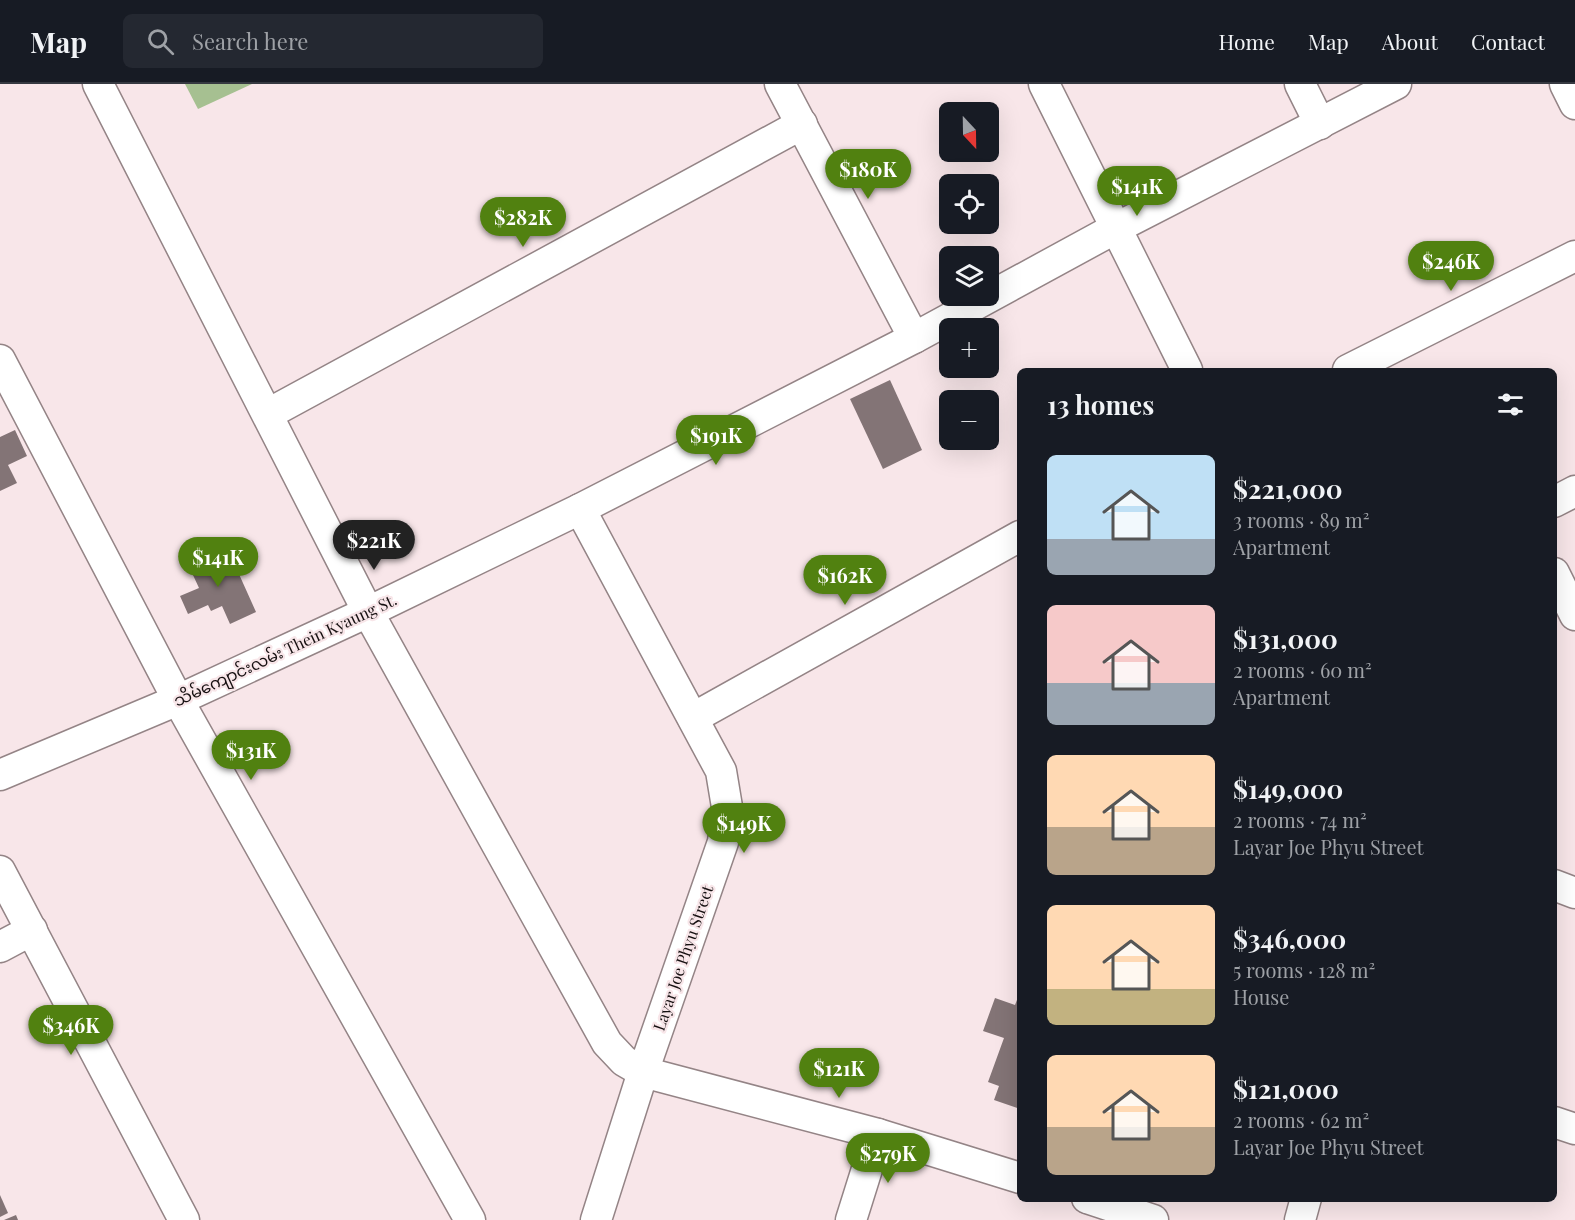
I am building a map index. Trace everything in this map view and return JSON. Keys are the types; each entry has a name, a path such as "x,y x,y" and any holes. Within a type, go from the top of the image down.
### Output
{"street":[{"path":"98,84 368,612 607,1043 624,1061 643,1072 878,1134 1017,1177"},
{"path":"780,84 914,338"},
{"path":"1044,84 1186,368"},
{"path":"1300,84 1320,124"},
{"name":"သိမ်ကျောင်းလမ်း Thein Kyaung St.","path":"0,775 178,700 368,612 580,508 914,338 1116,228 1396,84"},
{"path":"1565,84 1575,104"},
{"path":"268,414 802,124"},
{"path":"1352,368 1575,256"},
{"path":"0,360 178,700 470,1220"},
{"path":"1557,500 1575,491"},
{"name":"Layar Joe Phyu Street","path":"580,508 721,771 727,807 723,842 643,1072 596,1220"},
{"path":"693,718 1017,538"},
{"path":"1557,579 1575,615"},
{"path":"0,871 184,1220"},
{"path":"1557,886 1575,893"},
{"path":"0,947 32,930"},
{"path":"1557,1123 1575,1129"},
{"path":"851,1220 878,1134"},
{"path":"1300,1220 1305,1202"},
{"path":"1087,1204 1153,1220"}],"shaded area":[{"path":"185,84 252,84 198,109"}],"building":[{"path":"890,380 922,450 883,469 850,399"},
{"path":"15,430 27,456 8,465 17,483 0,491 0,437"},
{"path":"214,550 218,561 227,557 230,564 234,563 256,612 230,624 222,606 211,611 208,605 188,614 180,596 199,588 187,562"},
{"path":"995,998 1015,1005 1017,1000 1017,1108 994,1100 999,1086 988,1082 1004,1038 983,1031"},
{"path":"0,1195 8,1213 0,1217"},
{"path":"16,1215 18,1220 4,1220"}]}
